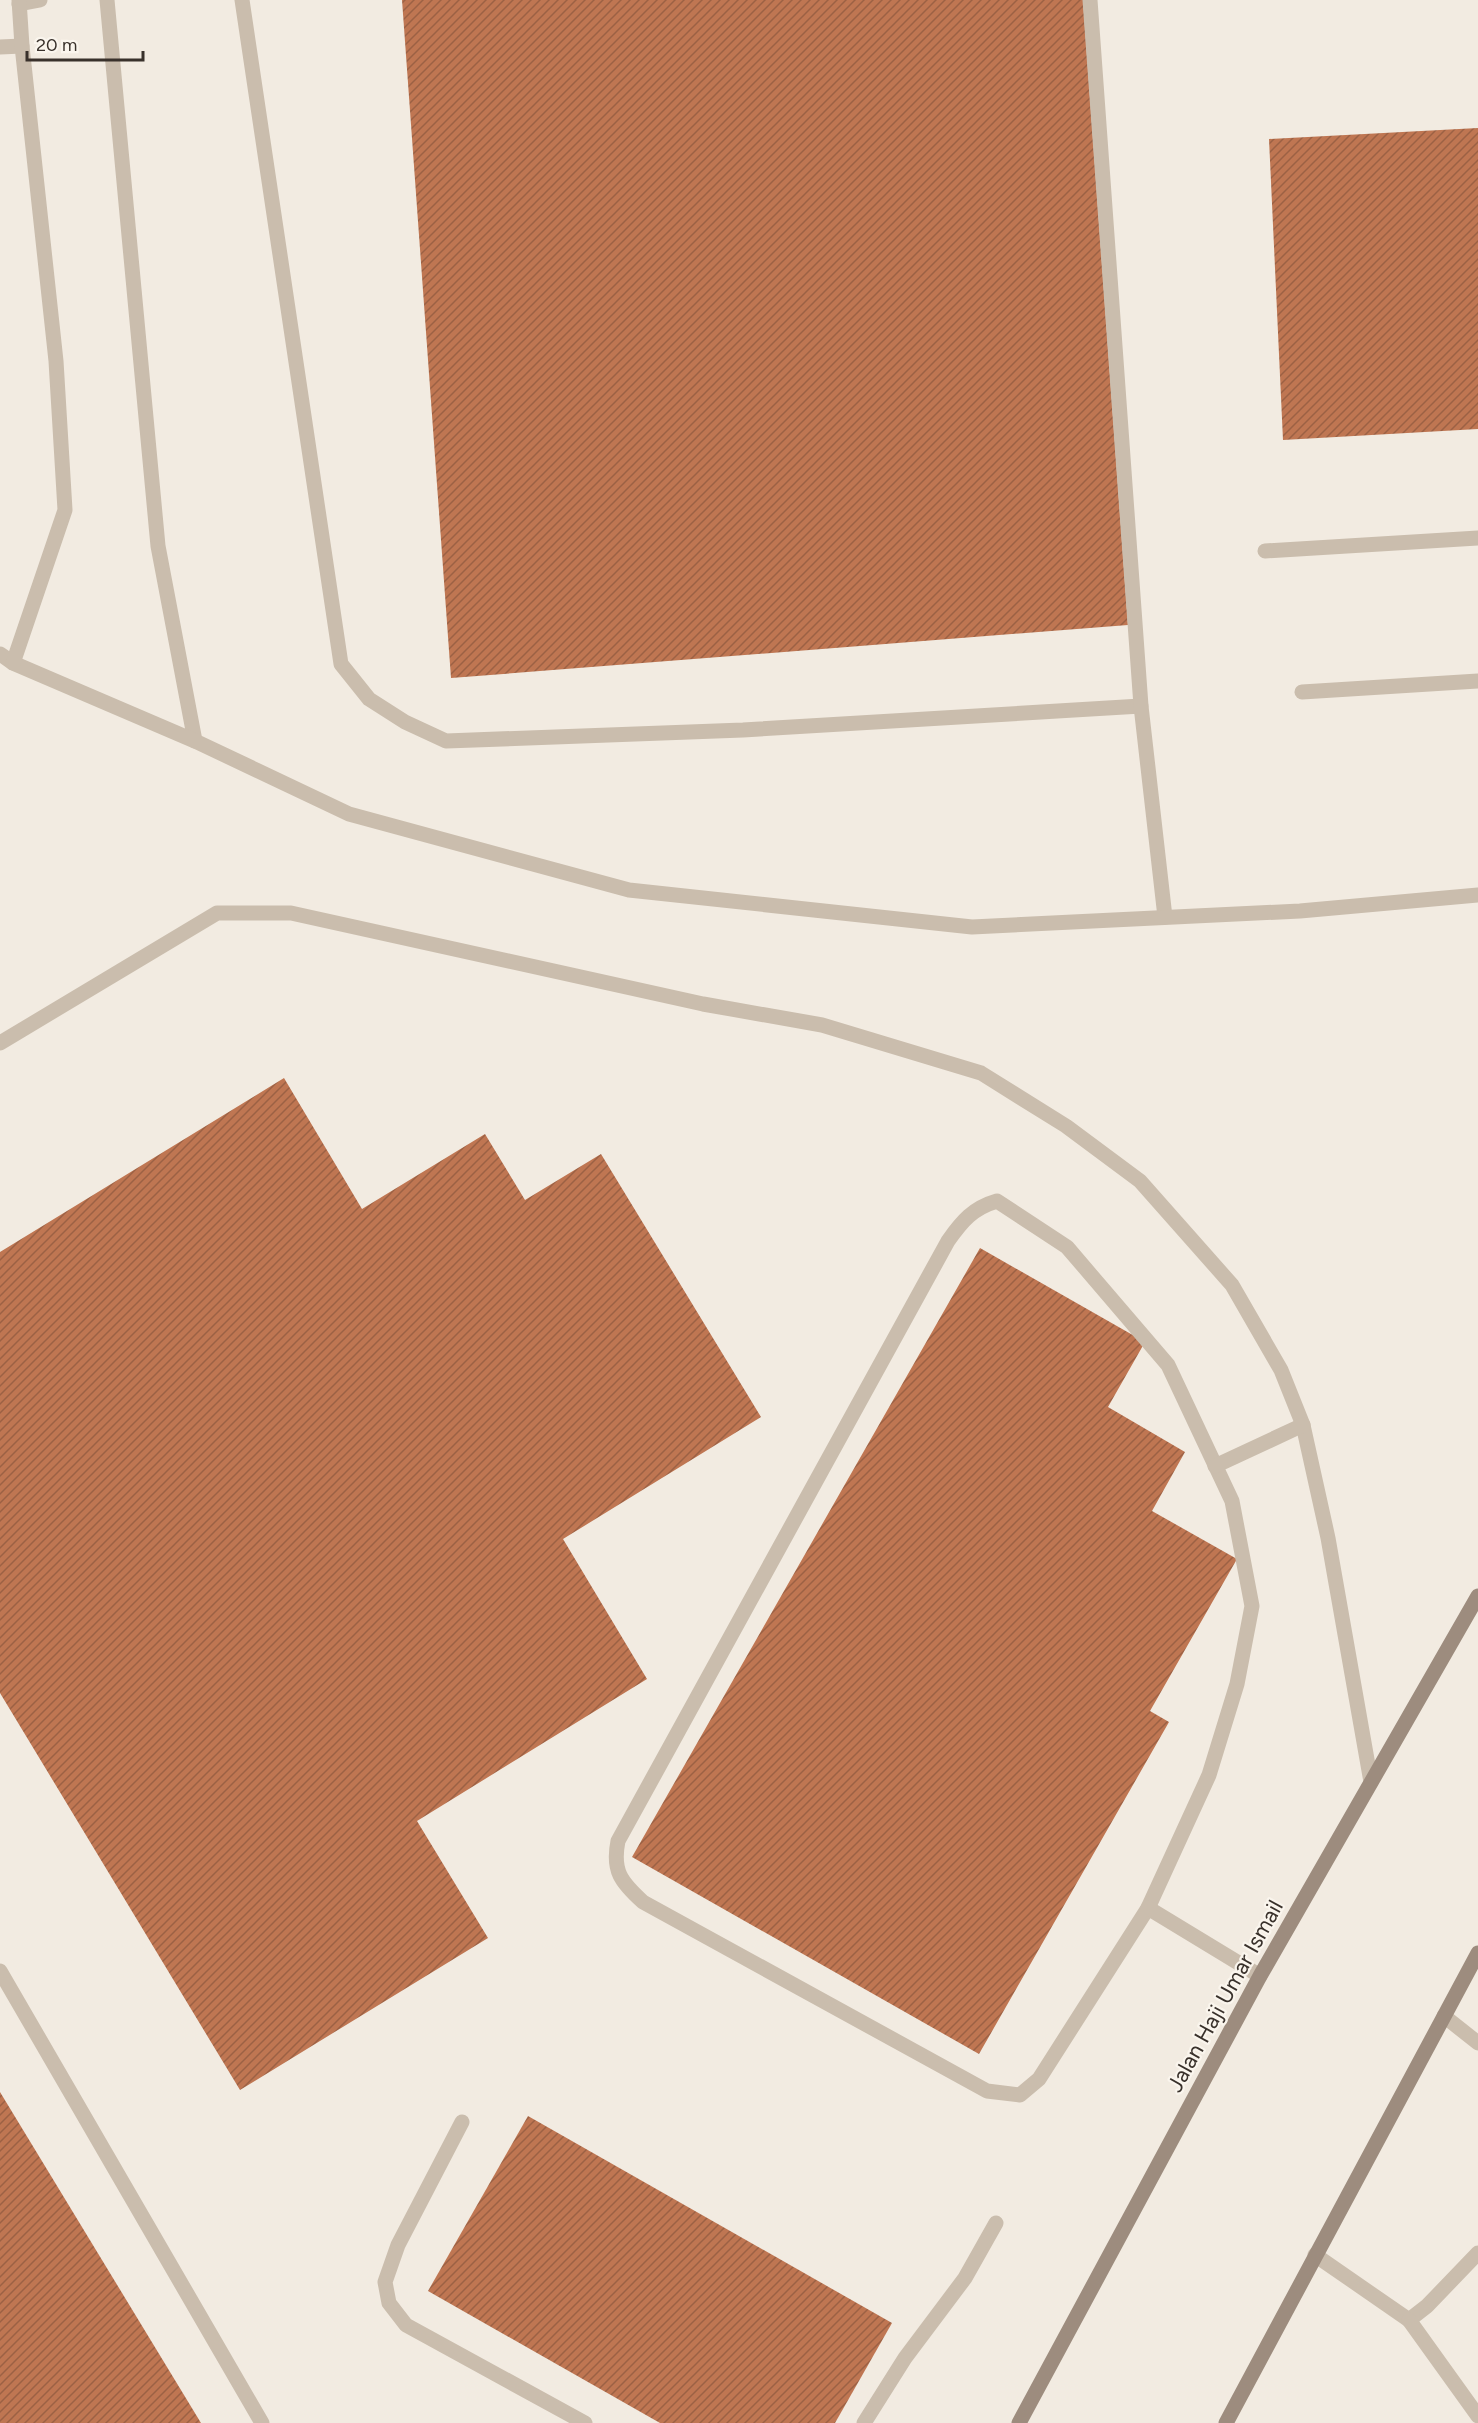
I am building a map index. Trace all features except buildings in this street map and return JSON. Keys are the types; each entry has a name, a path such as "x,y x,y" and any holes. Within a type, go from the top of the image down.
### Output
{"main road":[{"name":"Jalan Haji Umar Ismail","path":"1018,2423 1260,1976 1478,1596"},
{"path":"1226,2423 1478,1953"}],"lane":[{"path":"14,663 65,510 56,361 19,2 40,0"},
{"path":"107,0 158,546 195,741"},
{"path":"242,0 341,664 369,699 405,722 446,741 743,730 1141,706"},
{"path":"1090,0 1141,706 1166,917"},
{"path":"0,47 22,46"},
{"path":"1265,551 1478,538"},
{"path":"0,654 14,663 195,741 349,814 629,890 972,927 1300,911 1478,895"},
{"path":"1302,692 1478,681"},
{"path":"0,1043 217,914 291,913 703,1004 822,1025 981,1073 1066,1126 1140,1181 1232,1285 1281,1370 1304,1425 1328,1538 1371,1782"},
{"path":"997,1201 1067,1246 1167,1365 1215,1466 1232,1501 1252,1606 1237,1684 1209,1775 1149,1908 1039,2079 1030,2089 1020,2095 987,2091 643,1902 624,1885 615,1856 618,1841 948,1241 964,1219 980,1206 997,1201"},
{"path":"1215,1466 1304,1425"},
{"path":"1149,1908 1260,1976"},
{"path":"0,1971 262,2423"},
{"path":"1444,2016 1478,2043"},
{"path":"462,2122 398,2245 385,2282 389,2303 406,2325 585,2423"},
{"path":"864,2423 905,2358 965,2278 996,2223"},
{"path":"1409,2320 1427,2306 1478,2253"},
{"path":"1315,2255 1409,2320 1476,2408"}]}
